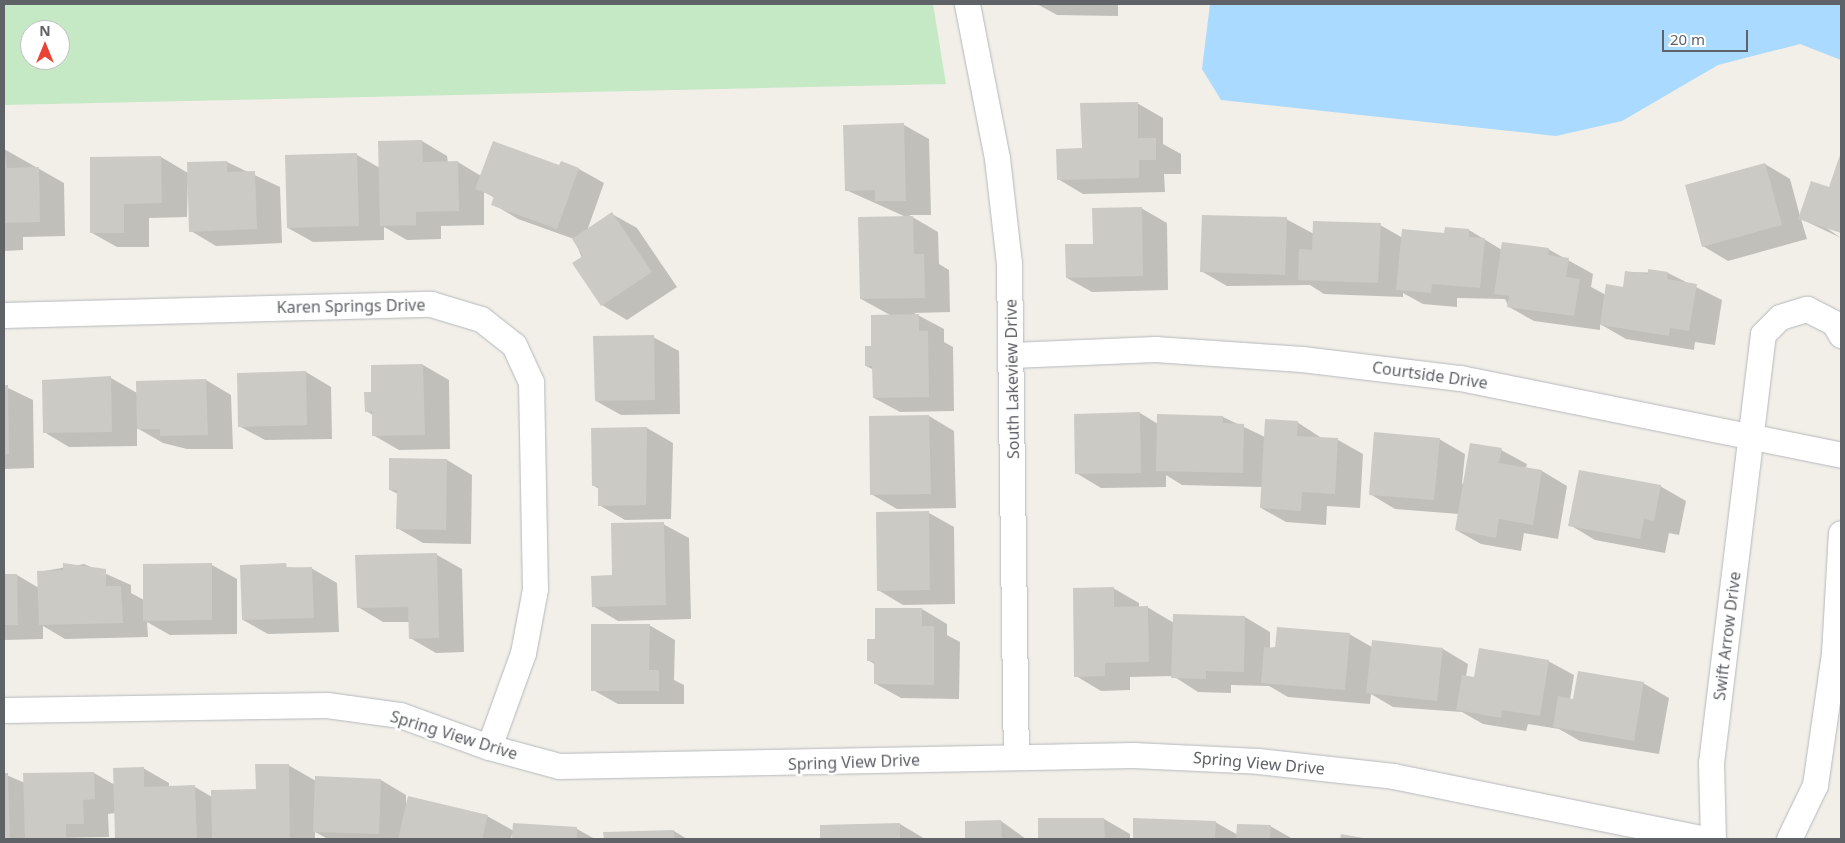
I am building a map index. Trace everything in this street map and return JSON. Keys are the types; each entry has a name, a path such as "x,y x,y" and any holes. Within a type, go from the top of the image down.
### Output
{"street":[{"name":"South Lakeview Drive","path":"968,4 997,158 1012,355 1016,757"},
{"name":"Karen Springs Drive","path":"4,315 431,304 481,319 514,346 531,382 535,588 523,653 489,747"},
{"name":"Swift Arrow Drive","path":"1713,839 1711,762 1748,434 1763,334 1780,317 1807,309 1834,323 1841,335"},
{"name":"Courtside Drive","path":"1012,355 1155,349 1302,359 1460,378 1748,434 1841,456"},
{"path":"1789,839 1815,785 1834,653 1841,533"},
{"name":"Spring View Drive","path":"4,710 327,705 400,715 489,747 560,766 623,768 1133,755 1249,760 1393,776 1706,839"}],"green space":[{"path":"4,4 933,4 946,84 4,105"}],"water":[{"path":"1210,4 1841,4 1841,60 1800,44 1718,65 1622,121 1556,136 1221,100 1202,69"}],"building":[{"path":"1138,102 1138,138 1156,138 1156,160 1139,160 1139,178 1057,180 1056,149 1082,148 1080,103"},
{"path":"904,123 906,201 875,201 875,190 845,191 843,125"},
{"path":"422,140 423,162 458,161 459,211 416,212 416,225 380,226 378,141"},
{"path":"493,141 559,165 561,161 579,168 557,229 491,205 494,196 475,189"},
{"path":"4,148 7,168 39,167 40,222 4,223"},
{"path":"1841,152 1841,233 1798,219 1811,181 1829,187"},
{"path":"357,153 359,226 287,228 285,155"},
{"path":"161,156 162,203 124,204 124,233 90,233 90,157"},
{"path":"227,161 227,172 255,171 257,229 189,232 187,162"},
{"path":"1765,163 1782,225 1702,247 1685,185"},
{"path":"1142,207 1143,276 1066,278 1065,244 1093,244 1092,208"},
{"path":"612,212 652,272 601,306 572,263 583,256 572,239"},
{"path":"1202,215 1287,217 1285,275 1200,272"},
{"path":"913,216 914,254 924,254 925,298 860,299 858,217"},
{"path":"1313,221 1381,223 1378,283 1298,280 1299,249 1312,250"},
{"path":"1445,227 1469,229 1469,237 1485,238 1480,288 1432,284 1431,293 1396,290 1402,229 1444,233"},
{"path":"1502,242 1549,248 1548,255 1569,258 1566,277 1580,279 1574,316 1507,307 1509,296 1494,294"},
{"path":"1648,269 1668,272 1667,279 1697,284 1689,331 1670,328 1669,336 1600,325 1606,284 1623,287 1625,271 1648,274"},
{"path":"919,314 919,331 928,331 929,397 873,398 872,366 865,366 865,346 871,346 871,315"},
{"path":"654,335 655,400 595,401 593,336"},
{"path":"423,364 425,435 372,436 372,411 365,412 364,392 371,392 371,365"},
{"path":"306,371 307,425 238,427 237,373"},
{"path":"111,376 112,432 43,433 42,380"},
{"path":"206,379 208,435 160,436 160,429 137,429 136,381"},
{"path":"4,385 8,385 9,454 4,454"},
{"path":"1140,412 1141,473 1075,474 1074,414"},
{"path":"1157,414 1223,416 1223,423 1244,424 1243,473 1156,471"},
{"path":"929,415 931,494 870,495 869,416"},
{"path":"1265,419 1298,421 1297,436 1338,438 1335,494 1302,492 1301,511 1260,508"},
{"path":"647,427 646,505 598,506 598,486 592,486 591,428"},
{"path":"1374,432 1440,438 1434,500 1369,495"},
{"path":"1470,443 1502,448 1499,463 1542,470 1533,525 1499,519 1496,538 1455,530"},
{"path":"389,458 447,459 446,530 396,529 397,490 389,490"},
{"path":"1579,470 1661,485 1654,521 1644,519 1640,539 1568,526"},
{"path":"929,511 930,590 877,591 876,512"},
{"path":"664,522 666,605 592,607 591,576 612,575 611,523"},
{"path":"437,553 439,638 409,639 408,607 357,608 355,555"},
{"path":"63,563 106,569 106,586 121,586 123,623 39,625 37,571 63,570"},
{"path":"212,563 212,620 143,621 143,564"},
{"path":"286,563 287,568 312,567 314,618 242,620 240,565"},
{"path":"4,574 17,574 18,625 4,625"},
{"path":"1114,587 1114,607 1148,606 1149,662 1105,663 1105,676 1074,677 1073,588"},
{"path":"875,608 922,608 922,626 934,626 934,685 874,684 874,661 867,661 867,639 875,639"},
{"path":"1173,614 1245,616 1244,672 1206,671 1206,679 1171,678"},
{"path":"591,624 650,624 649,670 659,670 659,691 591,691"},
{"path":"1277,627 1350,633 1345,690 1261,683 1264,647 1275,648"},
{"path":"1372,640 1443,648 1437,701 1366,693"},
{"path":"1479,648 1549,660 1540,716 1502,710 1501,718 1456,710 1462,675 1474,677"},
{"path":"1578,671 1644,682 1634,741 1553,727 1558,696 1573,699"},
{"path":"255,764 289,764 290,839 212,839 211,790 256,789"},
{"path":"144,767 144,787 195,785 197,838 115,839 113,768"},
{"path":"94,772 95,799 83,800 84,824 66,824 66,839 25,839 23,773"},
{"path":"4,773 8,773 10,839 4,839"},
{"path":"315,776 381,779 379,834 313,832"},
{"path":"408,796 488,815 482,839 398,839"},
{"path":"1038,818 1104,818 1105,839 1038,839"},
{"path":"1133,818 1216,821 1215,839 1133,839"},
{"path":"1001,820 1002,839 965,839 965,821"},
{"path":"513,823 577,827 577,839 512,839"},
{"path":"900,823 900,839 820,839 820,825"},
{"path":"1237,824 1271,825 1270,839 1236,839"},
{"path":"674,830 674,839 604,839 603,832"},
{"path":"1341,834 1363,838 1363,839 1340,839"}]}
